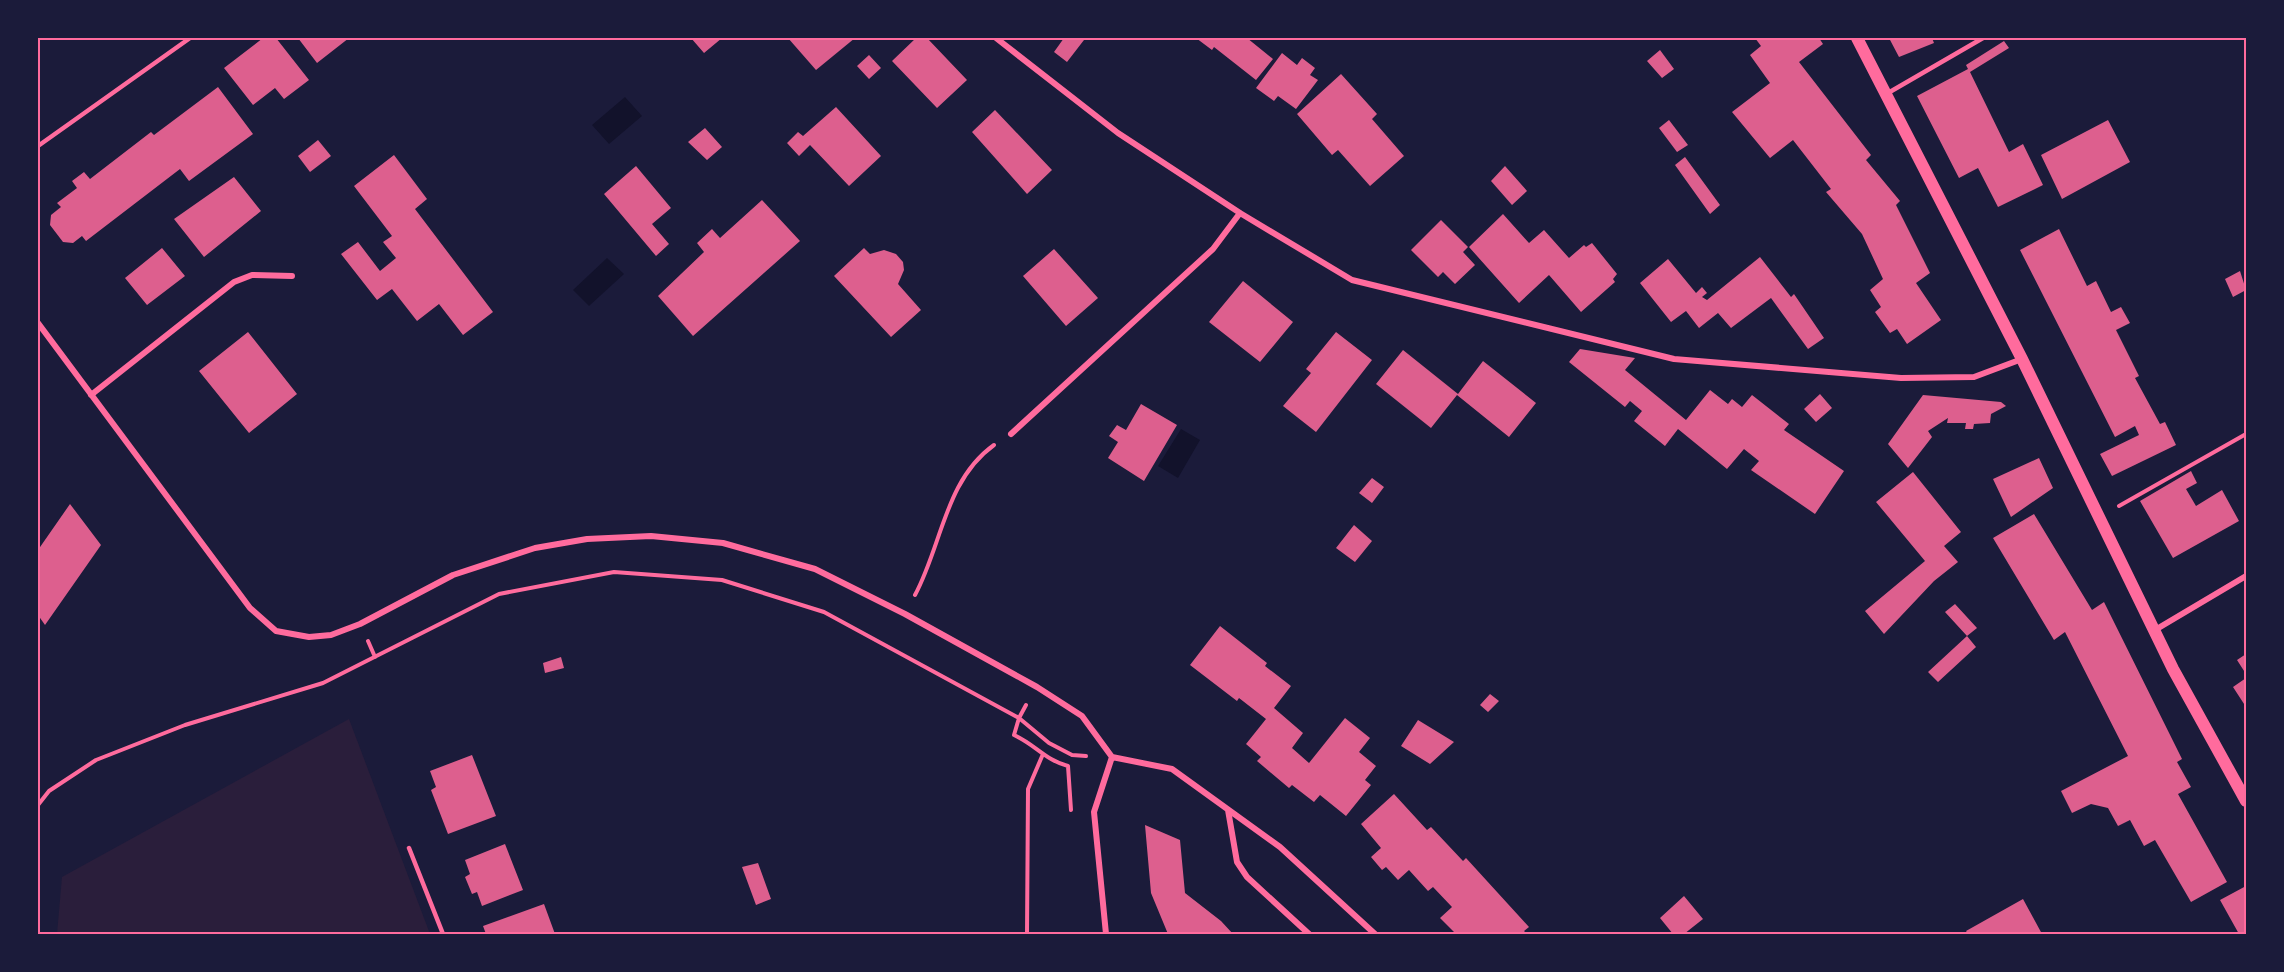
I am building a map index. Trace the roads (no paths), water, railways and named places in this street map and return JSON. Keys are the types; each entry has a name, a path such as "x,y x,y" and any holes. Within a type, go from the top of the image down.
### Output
{"main road":[{"path":"1857,38 2022,359 2173,669 2247,801"}],"street":[{"path":"996,38 1118,133 1240,213 1352,280 1674,359 1901,378 1974,377 2022,359"},
{"path":"1011,434 1213,249 1240,213"},
{"path":"91,394 234,282 252,275 292,276"},
{"path":"38,323 250,608 276,631 309,638 347,630 453,575 535,548 587,539 651,536 723,543 814,569 905,614 1037,687 1082,716 1112,758 1172,769 1280,847 1375,934"},
{"path":"2155,630 2247,576"},
{"path":"1106,934 1094,812 1112,758"},
{"path":"1228,810 1237,862 1247,877 1309,934"}],"lane":[{"path":"38,146 190,38"},
{"path":"1886,94 1983,38"},
{"path":"409,848 443,934"}]}
